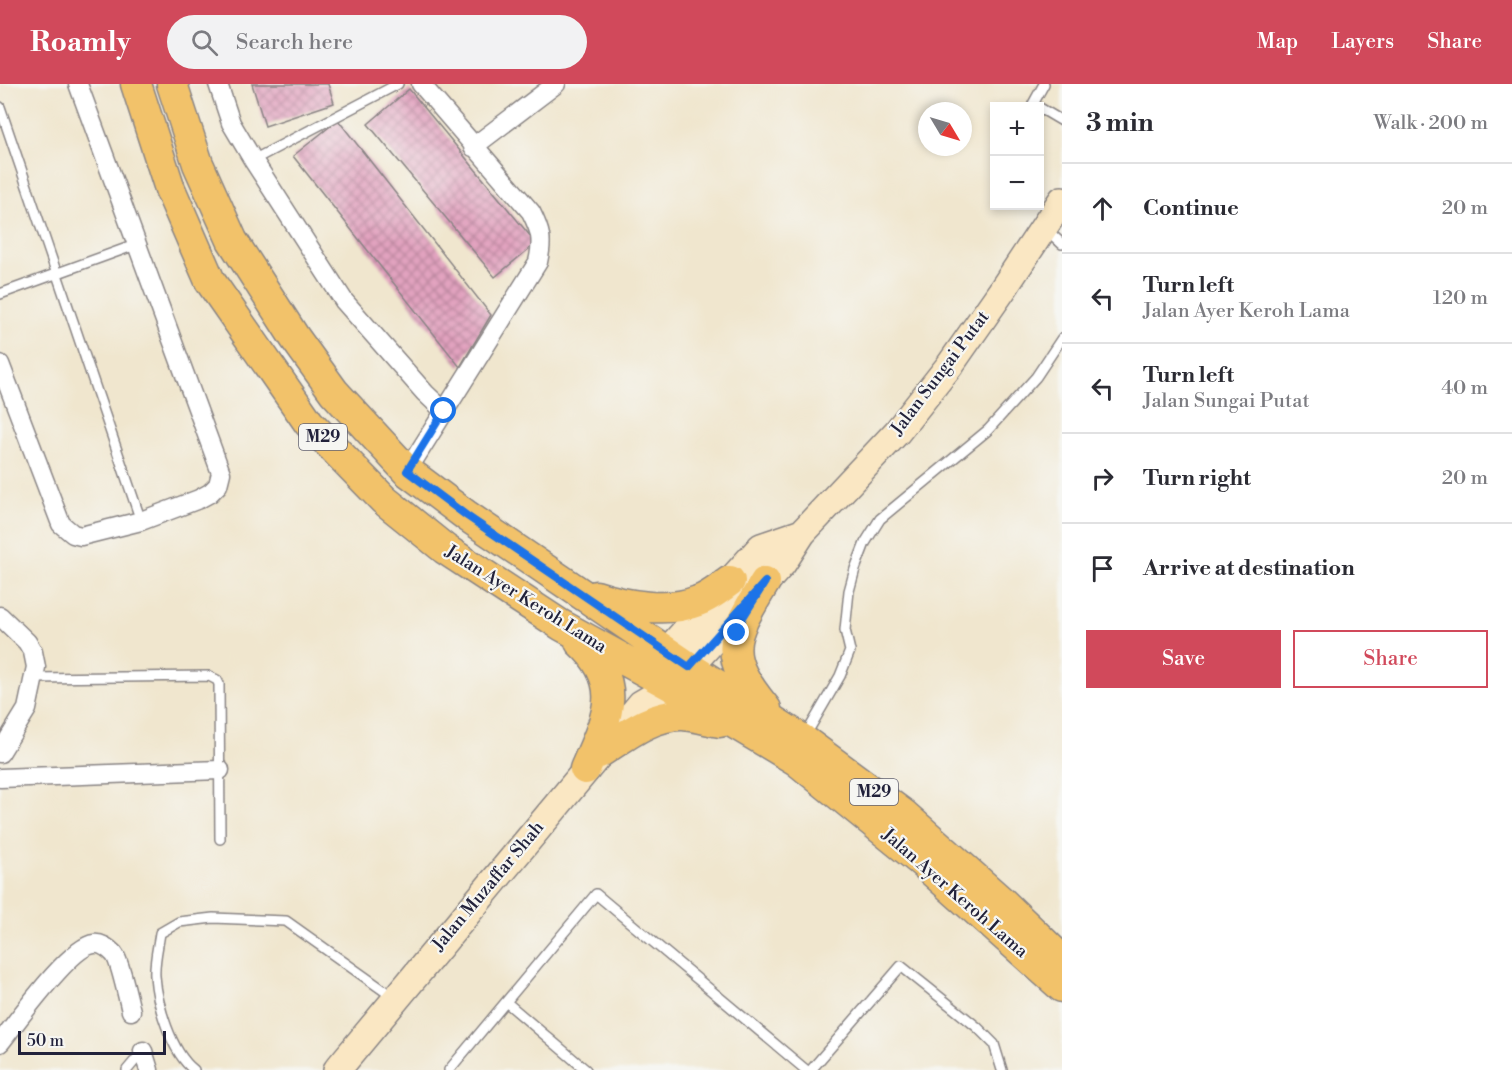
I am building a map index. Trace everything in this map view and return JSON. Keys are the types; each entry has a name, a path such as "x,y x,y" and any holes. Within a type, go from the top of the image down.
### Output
{"main road":[{"name":"Jalan Ayer Keroh Lama","path":"136,84 170,189 210,281 309,423 384,501 445,549 561,625 669,669"},
{"name":"Jalan Ayer Keroh Lama","path":"172,84 198,164 232,240 295,338 334,392 407,471 467,516 571,587 669,669 768,730 796,760 922,862 1062,987"},
{"name":"Jalan Sungai Putat","path":"669,669 765,582 782,564 802,533 897,432 1001,292 1053,236 1062,200"},
{"name":"Jalan Sungai Putat","path":"669,669 730,581 761,547 802,533"},
{"path":"571,587 619,602 667,606 698,601 730,581"},
{"path":"765,582 743,617 737,633 735,652 736,662 768,730"},
{"path":"561,625 586,647 602,667 607,679 608,704 592,761"},
{"name":"Jalan Muzaffar Shah","path":"337,1070 669,669"},
{"path":"592,761 644,725 672,716 684,715 768,730"},
{"name":"Jalan Ayer Keroh Lama","path":"768,730 803,740 903,814 1002,902 1062,960"}],"street":[{"path":"0,364 61,524 66,530 81,536 141,521 210,493 218,485 221,473 78,84"},
{"path":"218,84 231,123 344,301 424,393 444,411"},
{"path":"407,471 538,262 542,244 539,228 531,212 420,84"},
{"path":"473,147 556,84"},
{"path":"0,615 27,642 33,652 36,666 27,710 0,753"},
{"path":"0,778 220,771"},
{"path":"0,1043 62,965 78,951 93,944 105,946 116,956 131,1011"},
{"path":"143,1051 149,1070"}],"lane":[{"path":"253,160 398,84"},
{"path":"1034,102 1044,84"},
{"path":"0,106 141,521"},
{"path":"1044,110 1062,121"},
{"path":"0,294 138,244"},
{"path":"803,740 840,676 850,651 845,630 849,591 865,543 880,519 988,430 1036,377 1062,338"},
{"path":"34,678 209,676 217,680 219,684 220,839"},
{"path":"455,1067 596,894 806,1070"},
{"path":"194,1070 186,1064 166,1029 155,975 160,933 179,922 213,918 286,921 395,998"},
{"path":"811,1070 902,966 977,1027 994,1044 1002,1070"},
{"path":"506,1002 586,1070"},
{"path":"127,1070 143,1051"}],"building":[{"path":"252,84 328,84 334,103 265,126"},
{"path":"409,89 536,243 495,277 368,124"},
{"path":"338,120 491,315 460,367 293,156"}],"route":[{"path":"444,411 407,471 467,516 689,667 765,582 743,617 737,633"}]}
